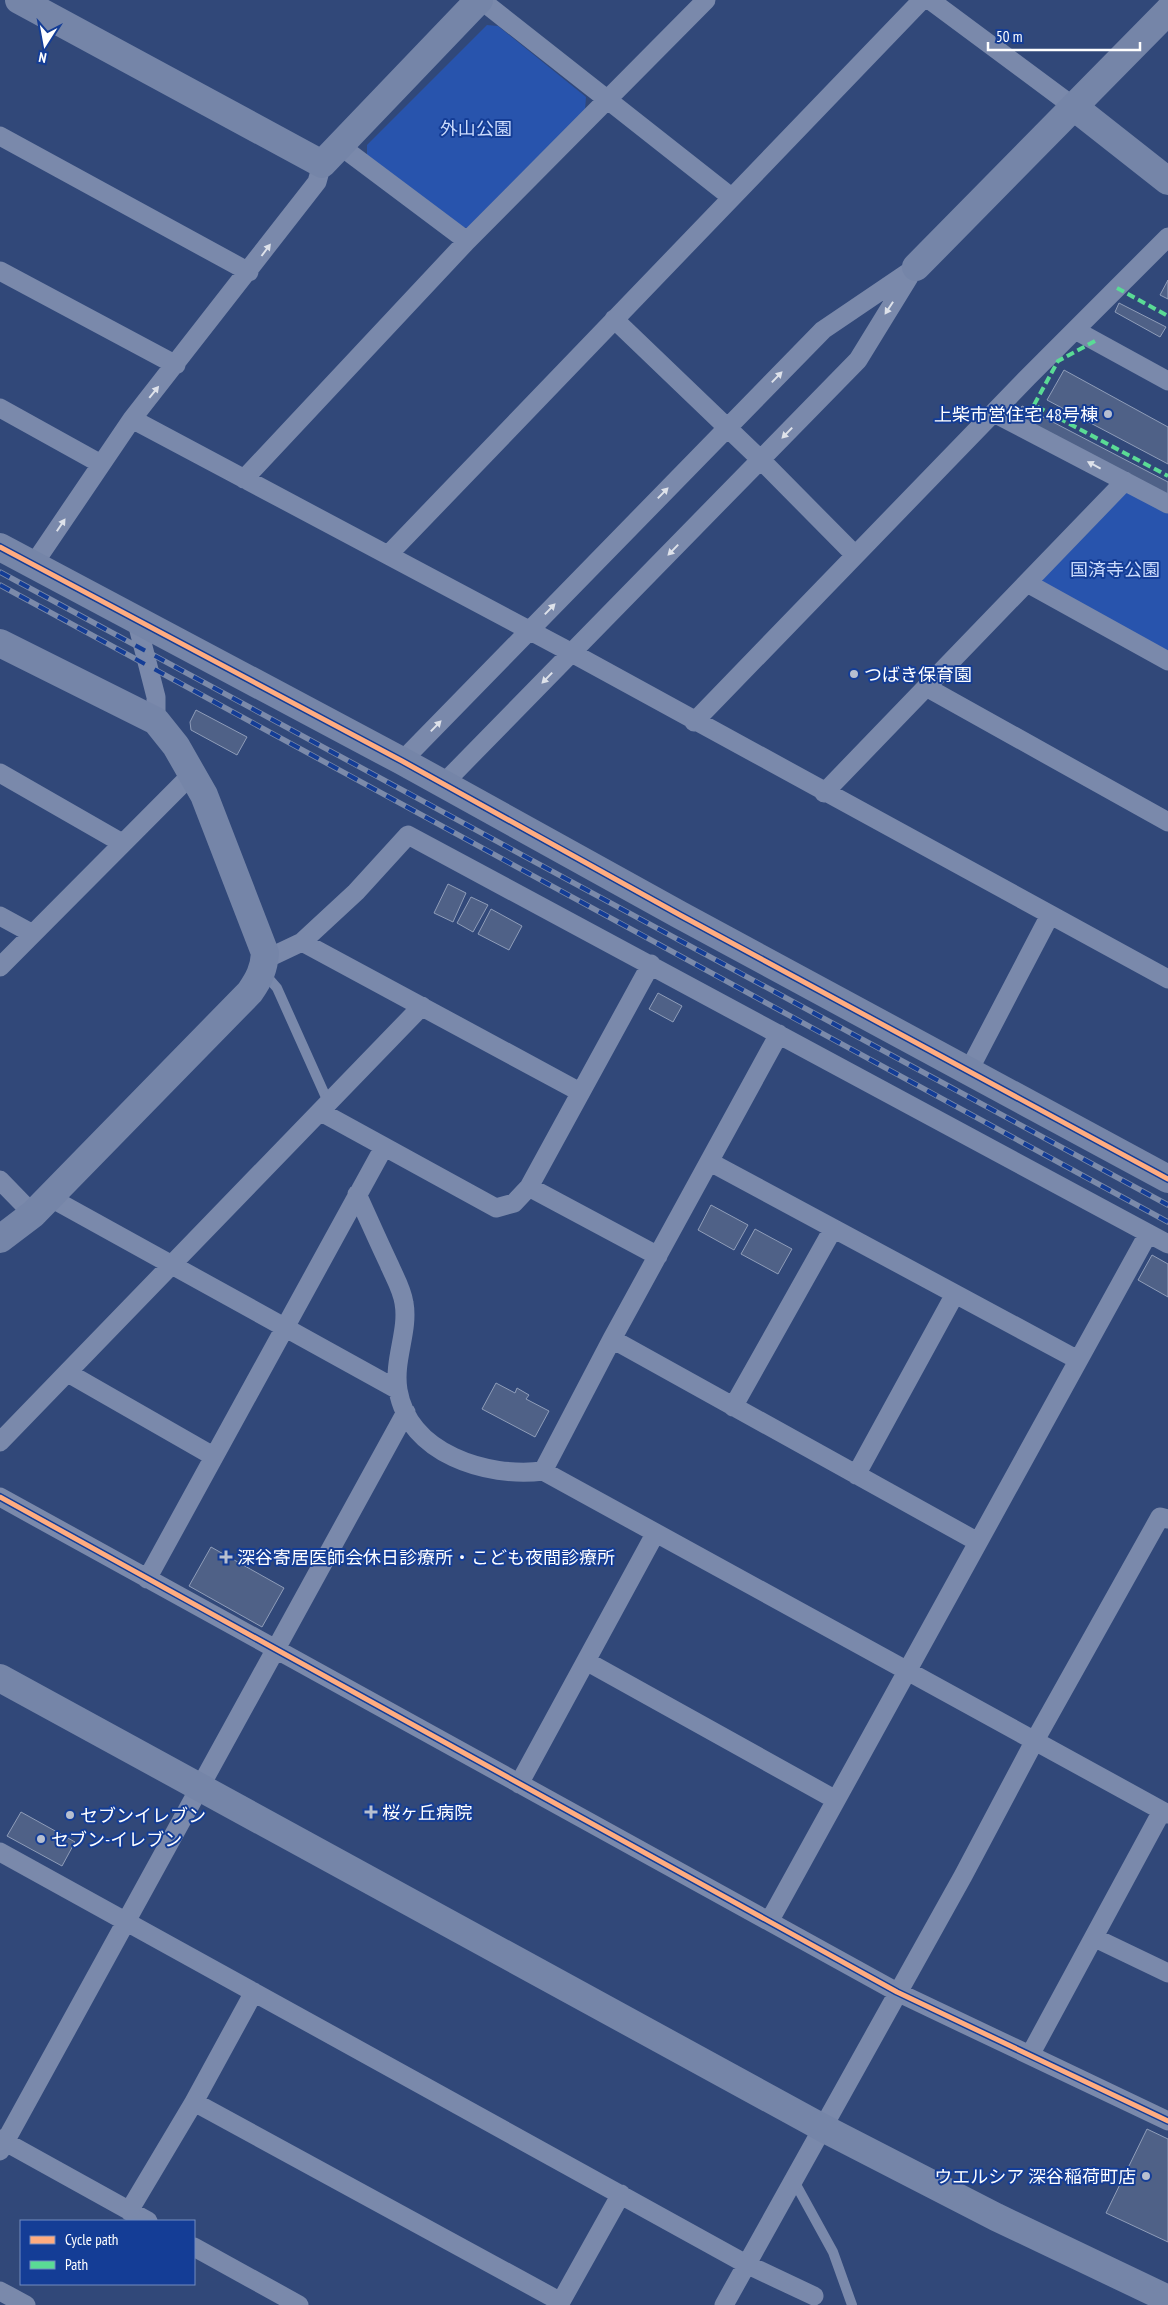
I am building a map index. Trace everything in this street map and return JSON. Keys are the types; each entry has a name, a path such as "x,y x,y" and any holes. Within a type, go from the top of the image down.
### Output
{"street":[{"path":"19,0 331,154 467,241"},
{"path":"33,565 132,420 249,272 317,182 331,154 480,0 731,197"},
{"path":"244,479 467,241 706,0"},
{"path":"388,555 922,0"},
{"path":"930,0 1074,107 1168,181"},
{"path":"402,761 823,330 916,267 1168,11"},
{"path":"0,136 249,272"},
{"path":"694,722 855,555 1168,237"},
{"path":"444,783 858,360 916,267"},
{"path":"0,270 176,365"},
{"path":"614,319 761,460 855,555"},
{"path":"1075,330 1168,381"},
{"path":"0,408 102,464"},
{"path":"994,413 1168,504"},
{"path":"132,420 572,653 694,722 1168,979"},
{"path":"824,793 1125,482"},
{"path":"0,547 444,783 968,1072 1168,1179"},
{"path":"1027,583 1168,661"},
{"path":"136,619 156,697 156,722"},
{"path":"0,643 156,722 193,773 204,795 265,953 263,966 250,992 41,1205 0,1239"},
{"path":"926,687 1168,822"},
{"path":"0,773 122,843"},
{"path":"0,967 193,773"},
{"path":"263,966 302,942 356,892 408,835 651,964 1168,1244"},
{"path":"968,1072 1050,915"},
{"path":"0,916 33,934"},
{"path":"302,942 580,1092"},
{"path":"325,1108 384,1147 496,1208 514,1203 529,1187 651,964"},
{"path":"0,1442 422,1006"},
{"path":"543,1471 612,1339 779,1034"},
{"path":"147,1579 384,1147"},
{"path":"710,1162 1078,1360"},
{"path":"0,1180 41,1205 170,1266 398,1390"},
{"path":"529,1187 658,1256"},
{"path":"357,1194 404,1304 397,1365 398,1390 406,1412 418,1430 433,1445 458,1460 490,1470 519,1474 543,1471 1165,1813 1030,2055"},
{"path":"733,1407 832,1229"},
{"path":"770,1920 1148,1234"},
{"path":"856,1475 955,1294"},
{"path":"612,1339 978,1542"},
{"path":"68,1373 213,1456"},
{"path":"146,2220 2,2144 406,1412"},
{"path":"0,1497 519,1784 770,1920 897,1992 1168,2121"},
{"path":"724,2305 1160,1517 1168,1519"},
{"path":"519,1784 656,1534"},
{"path":"586,1660 836,1800"},
{"path":"0,1678 823,2128 996,2216 1168,2299"},
{"path":"0,1852 746,2264 814,2296"},
{"path":"1094,1938 1168,1973"},
{"path":"129,2211 194,2102 254,1992"},
{"path":"194,2102 560,2304 621,2194"},
{"path":"195,2248 298,2305"},
{"path":"0,2291 26,2305"}],"lane":[{"path":"263,966 277,988 325,1108"},
{"path":"794,2181 833,2252 852,2305"}],"green space":[{"name":"外山公園","path":"487,25 498,26 586,97 585,110 467,228 456,226 367,156 367,145"},
{"name":"国済寺公園","path":"1125,481 1168,504 1168,661 1027,583"}],"building":[{"path":"1168,280 1168,299 1160,295"},
{"path":"1119,303 1166,327 1160,337 1115,312"},
{"name":"上柴市営住宅 48号棟","path":"1064,370 1168,427 1168,464 1047,400"},
{"path":"1022,406 1168,482 1168,497 1015,418"},
{"path":"196,710 247,737 237,755 191,730 190,722"},
{"path":"448,884 466,893 453,922 434,913"},
{"path":"471,897 488,905 473,932 457,923"},
{"path":"491,909 522,926 509,950 478,934"},
{"path":"658,993 682,1006 673,1022 649,1009"},
{"path":"711,1205 748,1225 734,1250 698,1230"},
{"path":"755,1229 792,1249 778,1274 741,1254"},
{"path":"1152,1255 1168,1264 1168,1297 1138,1280"},
{"path":"496,1383 515,1393 517,1388 529,1395 526,1399 549,1411 535,1437 482,1409"},
{"path":"211,1547 284,1588 262,1627 189,1586"},
{"name":"セブン-イレブン","path":"21,1812 75,1842 62,1866 7,1836"},
{"name":"ウエルシア 深谷稲荷町店","path":"1147,2129 1168,2139 1168,2242 1106,2213"}],"railway":[{"path":"0,572 1168,1205"},
{"path":"0,585 1168,1222"}],"marked path":[{"path":"1117,288 1168,316"},
{"path":"1095,341 1058,361 1034,405 1168,476"}],"cycle path":[{"path":"0,547 402,761 680,915 1168,1179"},
{"path":"0,1497 897,1992 1168,2121"}],"place":[{"name":"上柴市営住宅 48号棟","path":"1108,414"},
{"name":"つばき保育園","path":"854,674"},
{"name":"深谷寄居医師会休日診療所・こども夜間診療所","path":"226,1557"},
{"name":"桜ヶ丘病院","path":"371,1812"},
{"name":"セブンイレブン","path":"70,1815"},
{"name":"セブン-イレブン","path":"41,1839"},
{"name":"ウエルシア 深谷稲荷町店","path":"1146,2176"}]}
